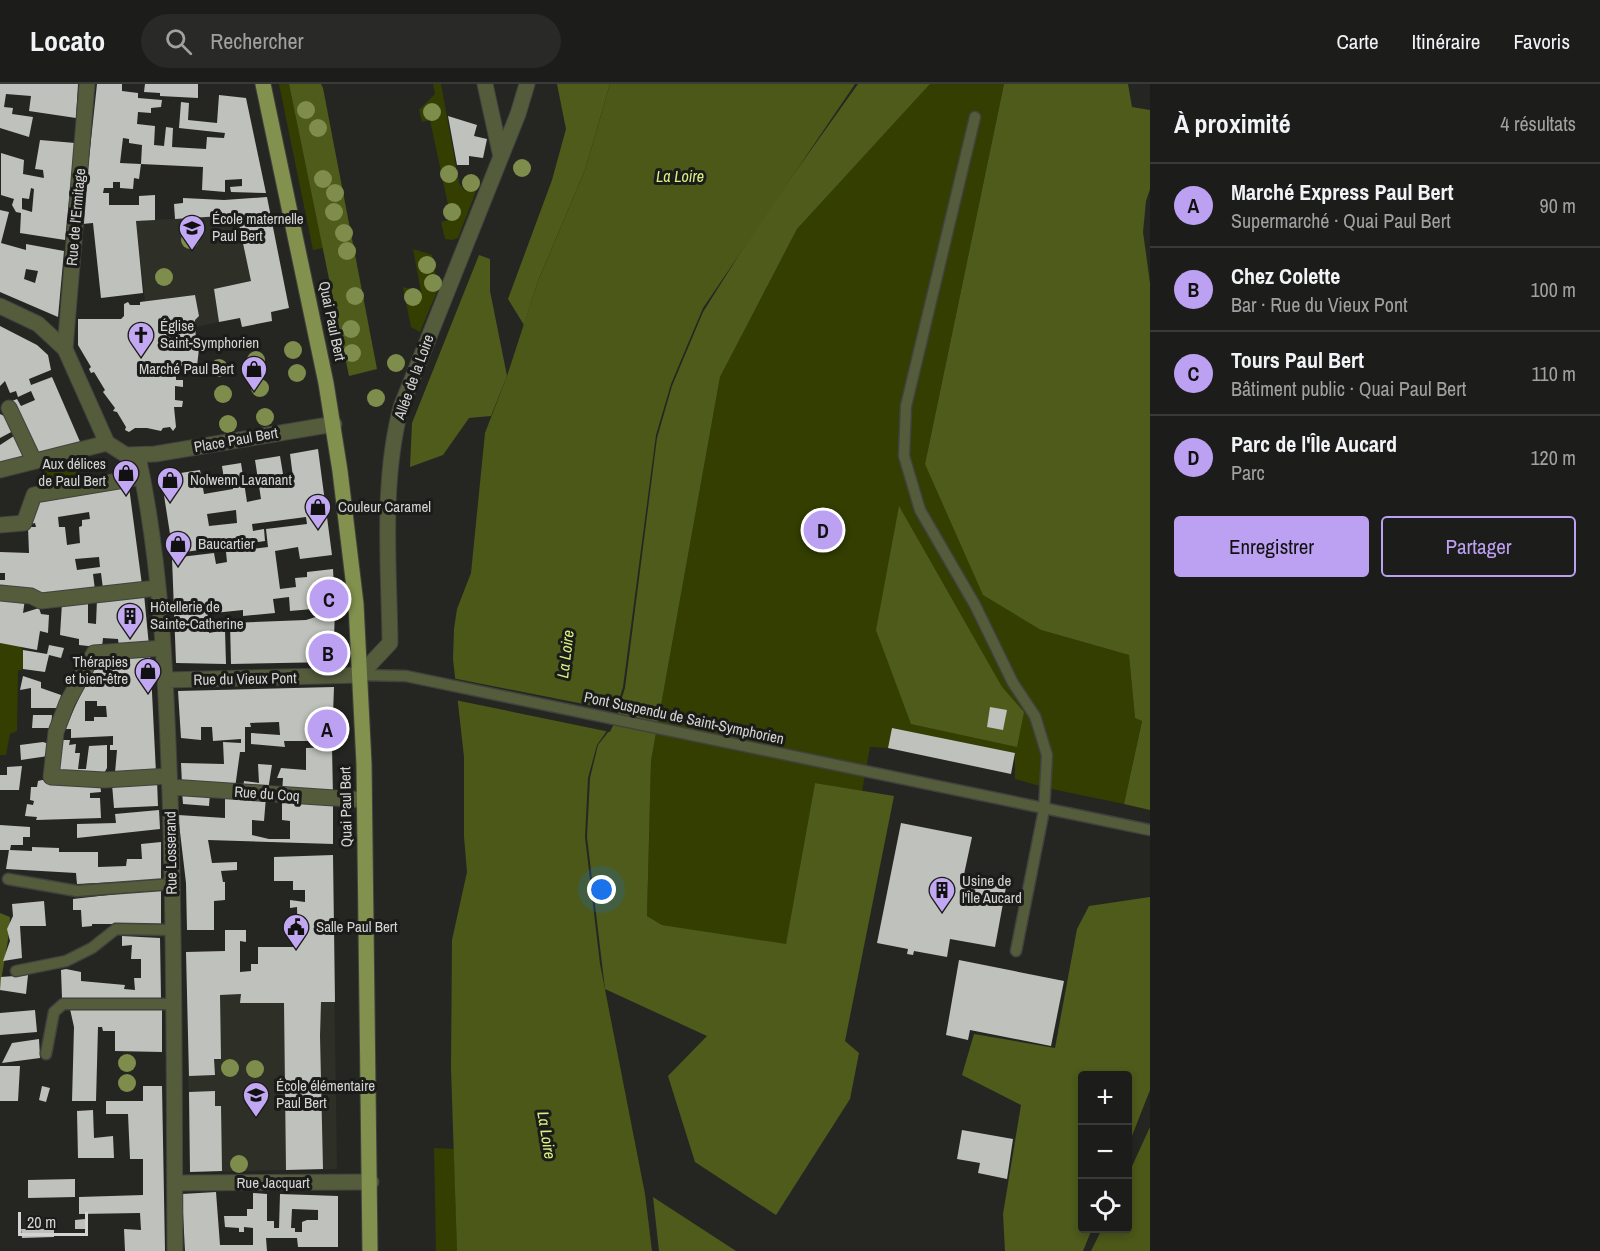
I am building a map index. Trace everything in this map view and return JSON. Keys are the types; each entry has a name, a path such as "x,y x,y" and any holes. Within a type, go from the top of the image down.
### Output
{"main road":[{"name":"Quai Paul Bert","path":"263,84 333,424 356,604 364,800 371,1182 370,1251"}],"street":[{"name":"Rue de l'Ermitage","path":"65,349 87,84"},
{"path":"485,84 501,156"},
{"name":"Allée de la Loire","path":"360,675 390,643 388,473 391,445 401,407 501,156 527,84"},
{"path":"0,306 38,324 65,349 107,443 126,455 138,456"},
{"path":"9,408 34,461"},
{"name":"Place Paul Bert","path":"138,456 333,424"},
{"path":"0,470 107,443"},
{"name":"Rue Losserand","path":"138,456 163,648 170,782 176,1251"},
{"path":"0,525 24,523 34,495 142,477"},
{"path":"0,593 31,596 41,601 157,588"},
{"name":"Rue du Coq","path":"163,648 94,653 67,703 56,732 51,777 170,782 364,800"},
{"name":"Rue du Vieux Pont","path":"165,680 360,675"},
{"name":"Rue Jacquart","path":"175,1183 371,1182"}],"lane":[{"path":"975,117 906,406 904,456 921,510 975,605 1013,683 1035,716 1047,755 1044,810 1016,951"},
{"name":"Pont Suspendu de Saint-Symphorien","path":"360,675 406,676 1150,831"},
{"path":"8,879 76,891 172,884"},
{"path":"16,971 66,961 92,948 116,929 172,930"},
{"path":"46,1054 54,1012 63,1004 173,1004"}],"shaded area":[{"path":"279,84 289,84 323,248 313,250"},
{"path":"289,84 321,84 323,88 377,369 349,376"},
{"path":"433,84 441,84 459,183 465,191 469,191 479,182 491,152 458,238 452,240 445,239 441,222 451,219 430,120 422,122 419,110 435,94"},
{"path":"557,84 610,84 585,170 538,281 524,325 508,299 552,180 566,129"},
{"path":"858,84 930,84 797,229 720,377 651,761 647,916 662,925 786,944 815,783 894,796 845,1041 859,1053 850,1099 776,1215 695,1162 668,1076 707,1036 605,989 587,837 590,778 598,745 613,726 625,688 657,438 672,386 703,312 761,220"},
{"path":"930,84 1004,84 925,464 1041,630 1129,655 1135,718 1142,720 1124,804 1015,779 1015,753 892,728 888,748 870,747 862,791 815,783 786,945 662,925 647,916 651,761 720,377 797,229"},
{"path":"1004,84 1128,84 1132,107 1150,110 1150,189 1146,201 1143,232 1150,283 1150,810 1124,804 1142,721 1135,718 1129,655 1041,630 983,595 925,464"},
{"name":"École maternelle Paul Bert","path":"237,215 251,281 214,289 219,322 196,327 195,320 199,316 195,295 145,301 136,221"},
{"path":"413,249 432,255 438,289 420,332 411,327 403,287 421,292"},
{"path":"479,255 490,259 490,291 507,376 491,416 469,418 443,455 410,467 412,423"},
{"path":"77,455 83,482 45,489 40,464"},
{"path":"899,506 1002,687 1024,712 1017,747 911,724 876,630"},
{"path":"0,643 20,646 23,650 23,669 18,671 17,731 10,734 6,755 0,755"},
{"path":"1150,897 1150,1090 1132,1136 1132,1071 1078,1071 1078,1233 1090,1233 1083,1251 1005,1251 1003,1214 1021,1105 962,1075 974,1034 1055,1048 1077,929 1089,906"},
{"path":"0,913 10,917 0,992"},
{"path":"315,963 334,968 337,1169 190,1172 187,996 240,994 240,972 251,971 251,964"},
{"path":"434,1148 454,1149 457,1251 436,1251"},
{"path":"653,1197 736,1251 659,1251"}],"water":[{"name":"La Loire","path":"610,84 855,84 703,308 671,384 656,435 623,687 611,725 597,745 588,778 585,837 600,964 645,1194 652,1251 457,1251 451,1068 452,940 467,872 464,837 464,757 453,659 454,629 457,609 471,573 485,433 507,376 538,281 585,170"},
{"path":"1150,1127 1150,1251 1091,1251 1100,1233 1132,1233 1132,1166"}],"pier":[{"path":"452,678 619,711 610,732 455,700"}],"building":[{"path":"0,84 78,84 76,118 29,111 31,96 6,94 4,107 13,108 12,114 33,117 29,137 0,128"},
{"path":"97,84 122,84 122,91 138,93 138,98 162,100 161,107 151,108 151,113 138,112 137,124 155,126 154,145 164,146 166,127 173,128 172,147 206,149 207,137 224,138 225,133 179,128 181,102 189,103 188,120 217,123 219,95 246,98 266,193 231,192 230,187 242,186 242,179 225,180 225,192 202,190 203,167 141,164 139,179 134,178 133,189 120,188 120,182 113,182 113,188 104,188 103,193 109,193 109,205 139,205 139,196 155,195 155,220 136,221 143,293 101,298 93,223 82,224","holes":["123,138 129,139 129,143 142,145 141,164 120,163"]},
{"path":"145,84 198,84 198,98 160,96 160,93 144,92"},
{"path":"448,116 477,125 474,136 487,139 483,158 469,156 469,165 457,165"},
{"path":"40,140 75,143 65,240 20,233 21,213 16,212 12,205 14,199 1,195 1,153 24,160 23,174 44,178 43,170 35,169","holes":["31,188 34,189 32,212 22,209 22,198 29,199"]},
{"path":"267,197 289,308 271,312 272,321 242,327 240,318 219,322 214,289 251,281 237,215 175,219 174,204 183,203 183,198 224,200"},
{"path":"0,210 9,212 1,243 26,250 26,244 64,251 58,317 0,292","holes":["26,269 38,271 35,283 24,279"]},
{"name":"Église Saint-Symphorien","path":"195,295 199,316 195,320 196,345 199,349 197,366 176,367 176,380 183,380 183,387 175,386 175,400 183,401 182,407 174,407 176,427 173,431 170,427 163,428 161,431 147,428 135,428 129,432 125,430 126,427 117,412 113,411 115,408 103,392 105,390 94,372 91,373 89,369 91,367 78,345 78,319 121,319 124,316 124,304 128,302 130,305 140,305 140,302"},
{"path":"0,326 37,345 48,355 51,370 29,379 31,385 52,377 81,444 37,456 12,401 17,399 21,406 35,400 31,391 18,397 16,391 10,393 5,381 0,386"},
{"path":"0,414 8,418 15,430 0,438"},
{"path":"17,434 27,457 0,464 0,445"},
{"path":"318,449 332,555 300,559 298,547 275,551 280,589 296,587 295,578 307,577 307,572 333,569 335,607 290,611 289,597 273,599 275,613 243,616 243,610 214,613 213,603 207,604 209,633 225,630 226,664 176,663 172,558 214,553 216,564 227,562 226,552 268,547 266,529 307,524 306,517 252,524 253,531 264,529 265,541 170,554 170,534 161,476 200,470 204,494 233,489 233,485 225,486 222,466 241,463 247,502 261,499 255,460 280,456 285,486 294,485 290,454","holes":["236,510 237,523 209,526 207,514"]},
{"path":"129,487 142,585 103,589 101,573 93,574 95,590 38,593 0,591 0,580 5,580 5,573 0,573 0,552 29,553 28,527 36,527 35,523 30,524 35,503","holes":["89,512 90,519 82,520 82,526 79,527 80,543 67,545 65,527 59,527 58,517","99,557 100,567 77,570 75,559"]},
{"path":"144,594 149,646 119,646 118,639 103,638 102,647 79,645 79,639 60,635 62,603 88,600 88,623 96,624 97,599"},
{"path":"0,597 25,599 23,613 39,608 41,614 49,615 48,633 40,631 37,650 0,643"},
{"path":"335,611 333,662 231,664 230,623 306,620"},
{"path":"49,645 64,648 61,658 49,655 45,672 23,669 23,650 47,654"},
{"path":"150,652 156,773 115,773 117,750 110,750 110,745 113,745 113,736 71,738 71,729 65,729 97,658","holes":["85,701 97,701 97,706 106,706 107,717 94,717 94,721 85,721"]},
{"path":"23,676 41,682 41,688 61,695 58,708 31,708 31,688 20,690"},
{"path":"334,687 332,741 284,741 285,747 251,744 251,733 280,735 279,722 250,723 251,727 245,727 245,752 240,752 235,788 182,784 181,763 224,764 223,742 241,743 241,739 213,741 212,727 201,727 201,740 181,738 178,691"},
{"path":"990,707 1007,710 1003,730 987,727"},
{"path":"33,715 52,715 51,728 32,728"},
{"path":"892,728 1015,753 1011,774 888,748"},
{"path":"63,740 70,740 69,745 76,744 75,753 80,753 78,769 86,769 89,746 107,745 107,768 103,775 57,775"},
{"path":"43,742 49,744 48,756 21,760 20,745"},
{"path":"332,747 333,796 282,793 283,778 277,778 281,768 306,770 306,748"},
{"path":"258,764 272,765 268,790 243,788 244,781 259,783"},
{"path":"22,766 19,790 0,790 0,775 7,775 7,767"},
{"path":"157,780 158,806 114,808 112,784"},
{"path":"38,781 100,783 101,792 90,793 90,798 100,798 101,818 36,820 37,817 25,816 27,804 33,805 34,801 30,800 31,787 37,787"},
{"path":"182,791 210,793 209,806 183,804"},
{"path":"225,794 266,797 264,821 252,820 252,835 269,839 290,839 290,821 282,820 282,799 333,801 333,844 208,840 212,863 237,862 237,870 221,871 223,882 225,882 225,900 214,901 214,930 187,930 186,883 178,815 225,818"},
{"path":"159,810 160,829 77,838 77,824 116,823 115,814"},
{"name":"Usine de l'Île Aucard","path":"901,823 972,837 963,879 1006,887 995,947 950,939 947,957 914,951 913,955 907,954 908,949 877,943"},
{"path":"0,825 30,827 30,837 23,837 23,845 11,845 10,850 0,850"},
{"path":"161,842 161,880 77,884 76,873 6,869 9,850 32,851 32,847 59,848 59,852 98,852 98,867 126,866 127,859 142,859 141,844"},
{"path":"333,855 335,1002 321,1002 323,1169 286,1170 284,1003 240,1003 241,994 220,995 221,1059 214,1059 215,1075 189,1076 186,952 225,951 225,930 246,930 246,942 240,941 240,972 251,971 251,964 258,964 258,947 298,947 297,907 290,908 290,900 305,902 305,890 293,890 293,881 274,881 274,857"},
{"path":"161,889 161,924 92,924 92,926 82,927 81,910 73,910 73,899"},
{"path":"44,901 46,926 20,926 22,958 3,961 10,941 7,929 13,916 12,904"},
{"path":"122,936 160,938 161,999 62,998 61,970 66,969 81,972 81,981 125,985 124,989 135,990 134,978 141,978 141,959 131,959 132,945 122,946"},
{"path":"959,960 1064,981 1051,1046 970,1030 968,1040 946,1035"},
{"path":"28,975 26,994 0,990 1,977"},
{"path":"162,1008 162,1052 115,1051 115,1031 103,1031 102,1027 98,1027 96,1101 72,1101 74,1027 70,1009"},
{"path":"35,1010 37,1032 0,1035 0,1013"},
{"path":"39,1039 40,1058 2,1063 12,1043"},
{"path":"0,1066 20,1066 18,1101 0,1101"},
{"path":"42,1086 50,1088 46,1102 39,1100"},
{"path":"143,1086 162,1086 165,1251 125,1251 124,1229 141,1230 140,1213 79,1214 79,1197 143,1195 143,1159 130,1159 128,1114 106,1114 106,1101 143,1101"},
{"path":"215,1091 215,1106 221,1106 222,1171 190,1172 189,1092"},
{"path":"93,1110 94,1138 113,1136 114,1158 78,1158 77,1111"},
{"path":"962,1130 1013,1139 1007,1179 978,1173 980,1163 957,1159"},
{"path":"75,1179 75,1197 28,1198 28,1180"},
{"path":"216,1192 220,1245 253,1245 253,1228 244,1227 244,1232 239,1232 239,1228 225,1227 224,1216 247,1216 247,1209 253,1209 253,1193 267,1194 267,1221 274,1221 274,1228 279,1228 280,1194 338,1196 338,1247 298,1247 297,1238 266,1238 267,1251 185,1251 182,1194","holes":["292,1209 318,1210 318,1220 302,1222 302,1232 295,1232 295,1228 291,1228"]},
{"path":"85,1219 86,1229 75,1229 75,1220"},
{"path":"21,1229 54,1229 54,1237 22,1238"}],"place":[{"name":"École maternelle Paul Bert","path":"192,251"},
{"name":"Église Saint-Symphorien","path":"141,358"},
{"name":"Marché Paul Bert","path":"254,392"},
{"name":"Aux délices de Paul Bert","path":"126,496"},
{"name":"Nolwenn Lavanant","path":"170,503"},
{"name":"Couleur Caramel","path":"318,530"},
{"name":"Parc de l'Île Aucard","path":"823,530"},
{"name":"Baucartier","path":"178,567"},
{"name":"Tours Paul Bert","path":"329,599"},
{"name":"Hôtellerie de Sainte-Catherine","path":"130,639"},
{"name":"Chez Colette","path":"328,653"},
{"name":"Thérapies et bien-être","path":"148,694"},
{"name":"Marché Express Paul Bert","path":"327,729"},
{"name":"Usine de l'Île Aucard","path":"942,913"},
{"name":"Salle Paul Bert","path":"296,950"},
{"name":"École élémentaire Paul Bert","path":"256,1118"}]}
